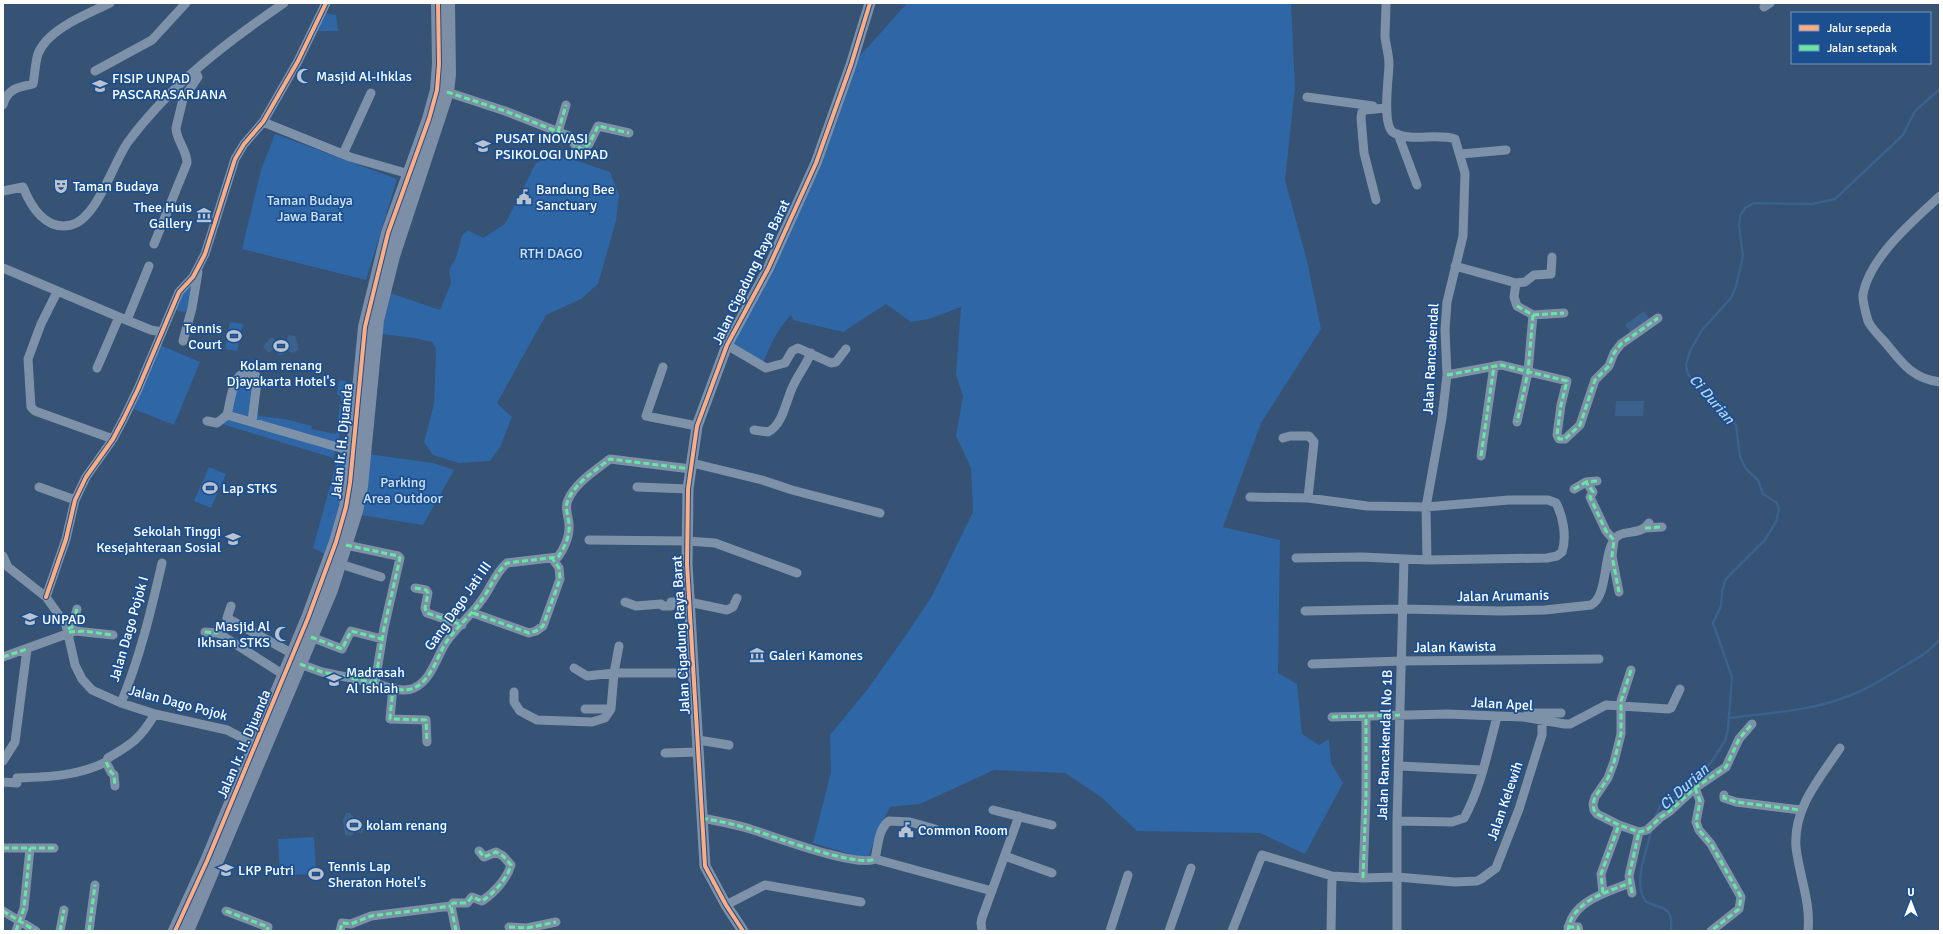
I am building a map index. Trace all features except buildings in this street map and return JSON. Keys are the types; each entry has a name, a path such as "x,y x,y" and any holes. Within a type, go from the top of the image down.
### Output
{"main road":[{"name":"Jalan Ir. H. Djuanda","path":"260,747 284,675 312,637 335,562 350,483 358,453 375,330 437,90 439,64 438,3"},
{"name":"Jalan Ir. H. Djuanda","path":"414,176 447,92 449,74 448,3"},
{"name":"Jalan Ir. H. Djuanda","path":"180,930 207,860 260,747 297,659 335,562 346,545 358,501 358,453"}],"street":[{"path":"3,105 5,96 10,91 33,84 38,54 43,45 58,30 110,3"},
{"path":"95,71 152,40 186,3"},
{"path":"3,190 23,188 27,198 40,216 49,224 71,225 82,219 91,210 128,142 171,93 219,49 284,3"},
{"path":"182,341 192,308 199,268 205,254 235,159 244,144 263,122 298,61 326,3"},
{"name":"Jalan Cigadung Raya Barat","path":"743,931 726,905 705,866 694,673 688,602 688,488 697,426 727,345 768,269 816,163 851,65 870,3"},
{"path":"1386,3 1385,36 1389,63 1386,106 1391,130 1398,134 1417,185"},
{"path":"154,244 187,163 186,155 176,133 176,128 183,99 198,77 195,71"},
{"path":"447,92 505,111 569,136 575,145 582,149 589,144 598,126 629,133"},
{"path":"344,154 371,93"},
{"path":"1307,97 1371,106 1386,106"},
{"path":"558,132 566,105"},
{"path":"1376,200 1364,153 1361,118 1362,112 1365,110 1386,106"},
{"path":"263,122 344,154 414,176"},
{"name":"Jalan Rancakendal","path":"1398,134 1455,139 1461,154 1465,173 1463,236 1455,266 1446,315 1446,375 1442,418 1426,507 1427,560"},
{"path":"1461,154 1506,150"},
{"path":"1940,196 1916,218 1880,257 1868,278 1862,295 1868,322 1907,369 1931,381 1940,382"},
{"path":"1455,266 1516,283 1525,282 1534,275 1551,274 1552,257"},
{"path":"97,368 149,266"},
{"path":"3,268 123,319 151,330 162,332"},
{"path":"46,597 66,539 75,500 86,477 113,439 138,388 179,292 199,268"},
{"path":"1516,283 1514,297 1517,306 1533,315 1564,313"},
{"path":"57,292 41,324 28,359 31,407 35,411 113,439"},
{"path":"1517,422 1528,372 1533,315"},
{"path":"1446,375 1494,366 1509,366 1568,382 1561,405 1557,435 1560,439 1565,439 1580,425 1595,380 1609,366 1614,352 1620,344 1658,318"},
{"path":"727,345 766,368 784,362 795,348 834,363 846,349"},
{"path":"754,430 768,432 778,422 794,385 811,353"},
{"path":"1481,456 1494,366"},
{"path":"663,367 646,416 697,426"},
{"path":"207,421 217,423 227,415 237,377 241,374 250,372 256,376 257,385 252,421"},
{"path":"227,415 252,421 358,453"},
{"path":"1283,438 1290,436 1309,436 1314,442 1308,498"},
{"path":"473,613 529,634 543,626 560,578 559,568 552,558 556,558 562,551 569,533 566,508 568,500 587,478 610,459 692,466 762,480 792,490 880,513"},
{"path":"1574,488 1586,482 1597,481"},
{"path":"1586,482 1593,492 1590,497 1604,526 1614,540 1612,556 1619,592"},
{"path":"637,486 688,488"},
{"path":"39,487 75,500"},
{"path":"1250,497 1308,498 1367,506 1426,507 1509,500 1553,501 1559,510 1564,541 1562,552 1557,556 1547,558 1427,560 1362,557 1296,558"},
{"path":"1614,540 1622,534 1640,531 1647,526 1662,527"},
{"path":"589,540 687,541 715,543 797,574"},
{"name":"Jalan Arumanis","path":"1305,611 1402,609 1501,611 1545,610 1591,605 1596,602 1601,593 1606,563 1614,540"},
{"path":"346,545 398,556 400,558 382,639 375,683"},
{"name":"Jalan Dago Pojok","path":"3,556 6,569 46,597 69,631 76,665 82,679 92,690 120,703 155,714 227,730 260,747"},
{"name":"Gang Dago Jati III","path":"231,606 227,618 297,659 326,673 408,690 415,688 421,683 431,670 447,640 473,613 490,589 501,568 507,562 552,558"},
{"name":"Jalan Rancakendal No 1B","path":"1397,931 1397,821 1400,766 1404,559"},
{"path":"335,562 380,577"},
{"name":"Jalan Dago Pojok I","path":"120,703 134,671 146,632 162,563"},
{"path":"415,588 426,590 428,593 425,608 427,613 462,625"},
{"path":"625,602 636,606 661,604 663,606 671,606 671,602 688,602 727,610 733,607 737,598"},
{"path":"69,631 72,627 77,609"},
{"path":"3,657 27,649 69,631 84,631 113,635"},
{"path":"206,632 218,633 284,675"},
{"path":"312,637 342,649 350,632 382,639"},
{"path":"514,692 514,702 520,711 537,720 592,722 605,718 611,709 614,673 619,646"},
{"path":"3,761 13,745 16,735 27,649"},
{"name":"Jalan Kawista","path":"1312,664 1402,661 1599,659"},
{"path":"574,668 587,676 614,673 694,673"},
{"path":"1631,670 1620,707 1621,734 1614,762 1608,778 1595,797 1593,804 1594,810 1597,814 1619,825 1641,832"},
{"path":"392,687 390,719 426,720 427,742"},
{"name":"Jalan Apel","path":"1332,717 1400,715 1523,717 1570,724 1606,705 1668,710 1671,708 1680,689"},
{"path":"585,709 611,709"},
{"path":"1523,717 1528,713 1561,713"},
{"path":"3,782 16,783 17,778 73,774 93,769 129,746 144,733 155,714"},
{"path":"1363,878 1366,797 1366,717"},
{"path":"1397,821 1452,822 1464,818 1482,770 1497,717"},
{"name":"Jalan Kelewih","path":"1398,877 1454,882 1477,881 1496,868 1529,777 1542,735 1542,720"},
{"path":"1632,893 1630,883 1630,867 1641,832 1670,812 1695,788 1726,767 1739,739 1752,724"},
{"path":"698,740 729,745"},
{"path":"1808,931 1809,911 1796,847 1796,832 1801,810 1808,795 1840,748"},
{"path":"665,753 699,752"},
{"path":"106,762 114,775 115,786"},
{"path":"1400,766 1482,770"},
{"path":"1695,788 1700,800 1696,822 1699,830 1711,844 1741,897 1741,906 1711,931"},
{"path":"1724,795 1724,798 1736,802 1801,810"},
{"path":"994,810 1052,825"},
{"path":"982,931 981,924 1019,816"},
{"path":"702,818 732,824 813,849 859,861 868,862 876,860 992,891"},
{"path":"876,860 881,832 885,824 889,821 910,822 935,829"},
{"path":"1603,893 1601,874 1619,825"},
{"path":"3,848 54,848"},
{"path":"16,931 24,908 30,848"},
{"path":"340,931 342,923 357,923 371,916 451,906 453,903 469,902 472,897 482,900 494,893 509,873 510,865 503,856 496,852 484,857 479,851"},
{"path":"1232,931 1262,855 1332,876 1363,878 1398,877"},
{"path":"1005,856 1052,874"},
{"path":"1168,931 1191,868"},
{"path":"1110,931 1128,875"},
{"path":"1330,931 1332,876"},
{"path":"1568,929 1575,912 1603,893 1630,883"},
{"path":"89,931 95,884"},
{"path":"726,905 765,884 861,902"},
{"path":"451,906 456,931"},
{"path":"60,931 64,910"},
{"path":"3,912 36,931"},
{"path":"226,912 268,927 268,931"},
{"path":"509,927 527,928 550,926"},
{"path":"1568,929 1578,927 1579,931"}],"green space":[{"path":"907,3 1291,3 1295,87 1285,180 1307,261 1321,329 1261,423 1223,527 1280,540 1278,673 1297,684 1302,734 1319,745 1329,739 1331,763 1343,783 1305,854 1260,833 1137,831 1101,797 1065,773 994,770 920,804 890,807 875,837 868,859 813,843 831,772 830,735 867,690 932,596 973,512 971,468 956,436 963,396 956,375 961,307 929,319 911,322 886,304 843,332 793,320 791,315 774,339 762,366 727,345 768,267 852,65"},
{"path":"324,13 336,15 338,31 316,31"},
{"name":"Taman Budaya Jawa Barat","path":"275,134 397,179 366,280 242,249 261,170"},
{"name":"RTH DAGO","path":"556,155 610,172 619,195 616,221 598,284 581,299 546,315 497,403 512,417 500,447 490,461 459,463 433,455 424,442 434,404 436,349 432,342 382,334 387,292 440,310 451,283 449,270 456,258 462,235 468,230 483,238 505,224 536,163"},
{"path":"193,284 185,312 174,308 182,292"},
{"name":"Tennis Court","path":"230,322 243,324 237,351 225,349"},
{"path":"160,345 200,362 174,425 134,409"},
{"path":"245,375 253,377 256,386 250,418 231,414 236,387"},
{"path":"339,380 346,381 345,402 341,402 341,396 337,395"},
{"path":"340,405 344,406 338,444 255,420 258,411 259,416 285,419 312,426 311,429 336,434"},
{"path":"228,418 336,450 333,458 222,424"},
{"path":"339,453 350,456 345,501 327,555 313,548"},
{"name":"Parking Area Outdoor","path":"368,454 433,463 454,470 423,525 360,515"},
{"name":"Lap STKS","path":"209,467 226,474 211,508 194,501"},
{"path":"314,837 316,874 280,875 278,839"}],"shaded area":[{"path":"1644,311 1652,322 1632,335 1625,325"},
{"name":"Kolam renang Djayakarta Hotel's","path":"289,335 295,336 299,349 294,353 287,351 282,355 278,355 278,353 273,350 269,353 263,347 270,338 273,338 280,344 286,342"},
{"path":"1616,401 1644,401 1643,416 1615,416"},
{"name":"kolam renang","path":"346,813 350,813 356,820 363,824 364,830 361,833 355,832 351,836 345,835 343,820"}],"waterway":[{"name":"Ci Durian","path":"1654,820 1661,804 1677,796 1688,783 1694,782 1712,761 1725,741 1728,729 1732,677 1713,623 1721,606 1722,591 1726,579 1764,541 1776,522 1779,510 1777,503 1763,494 1758,480 1746,469 1740,457 1736,425 1730,417 1694,383 1688,374 1686,365 1690,351 1702,330 1731,298 1736,286 1743,256 1739,226 1740,216 1745,208 1754,203 1812,204 1835,199 1903,135 1915,111 1940,89"},
{"path":"1729,718 1805,708 1849,696 1876,683 1917,659 1927,652 1940,639"},
{"name":"Ci Durian","path":"1651,831 1642,867 1640,886 1646,902 1663,908 1669,913 1671,917 1671,931"}],"marked path":[{"path":"447,92 505,111 569,136 575,145 582,149 589,144 598,126 629,133"},
{"path":"558,132 566,105"},
{"path":"1517,306 1533,315 1528,372 1517,422"},
{"path":"1533,315 1564,313"},
{"path":"1447,375 1501,365 1567,381 1561,405 1557,435 1559,439 1565,439 1580,425 1595,380 1609,366 1614,353 1621,344 1658,318"},
{"path":"1481,456 1494,366"},
{"path":"346,545 398,556 400,558 384,628 375,683 394,689 410,689 420,684 430,673 447,641 477,606 499,571 507,563 558,557 569,534 569,522 566,506 568,500 581,482 592,472 610,459 691,469"},
{"path":"1597,481 1586,482 1593,492 1590,497 1606,531 1614,540 1612,556 1619,592"},
{"path":"1574,489 1586,482"},
{"path":"1645,528 1662,527"},
{"path":"473,613 529,633 536,631 543,626 560,579 559,568 552,558"},
{"path":"415,588 426,590 428,593 425,608 427,613 462,625"},
{"path":"68,629 72,627 77,609"},
{"path":"69,632 84,631 113,635"},
{"path":"311,637 342,649 351,631 382,639"},
{"path":"205,632 218,633"},
{"path":"3,657 27,649"},
{"path":"300,664 322,672 375,683"},
{"path":"1631,670 1621,701 1621,734 1614,762 1608,778 1595,797 1593,804 1594,810 1597,814 1619,825 1639,832 1647,830 1695,788 1726,767 1739,739 1752,724"},
{"path":"393,687 390,719 426,720 427,742"},
{"path":"1332,717 1400,715"},
{"path":"1363,878 1366,797 1366,717"},
{"path":"106,762 114,775 115,786"},
{"path":"1695,788 1700,801 1696,822 1699,830 1711,844 1741,897 1739,909 1711,931"},
{"path":"1724,795 1724,798 1736,802 1801,810"},
{"path":"702,818 744,827 834,855 865,861 875,859"},
{"path":"1603,893 1601,874 1619,825"},
{"path":"1632,893 1629,876 1639,832"},
{"path":"3,848 54,848"},
{"path":"16,931 24,908 30,848"},
{"path":"456,931 451,906 453,903 467,903 472,897 482,901 500,885 511,865 503,856 496,852 484,857 479,851"},
{"path":"1568,931 1571,921 1583,905 1601,894 1630,883"},
{"path":"89,931 95,885"},
{"path":"340,931 342,923 351,924 371,916 451,906"},
{"path":"60,931 64,910"},
{"path":"3,911 36,931"},
{"path":"226,911 268,927 267,931"},
{"path":"509,927 527,928 556,922"},
{"path":"1568,927 1578,927 1579,931"}],"cycle path":[{"path":"46,597 66,539 75,500 86,477 113,439 124,418 138,389 179,292 193,277 205,254 235,159 244,144 263,122 298,61 326,3"},
{"path":"175,931 207,861 308,618 336,542 346,507 350,483 365,327 388,233 429,119 437,90 439,64 438,3"},
{"path":"743,931 726,905 705,866 687,564 688,489 697,426 727,345 768,269 816,163 851,65 870,3"}],"place":[{"name":"Masjid Al-Ihklas","path":"304,76"},
{"name":"FISIP UNPAD PASCARASARJANA","path":"100,86"},
{"name":"PUSAT INOVASI PSIKOLOGI UNPAD","path":"483,146"},
{"name":"Taman Budaya","path":"61,186"},
{"name":"Bandung Bee Sanctuary","path":"524,197"},
{"name":"Thee Huis Gallery","path":"204,215"},
{"name":"Tennis Court","path":"234,336"},
{"name":"Kolam renang Djayakarta Hotel's","path":"281,346"},
{"name":"Lap STKS","path":"210,488"},
{"name":"Sekolah Tinggi Kesejahteraan Sosial","path":"233,539"},
{"name":"UNPAD","path":"30,619"},
{"name":"Masjid Al Ikhsan STKS","path":"282,634"},
{"name":"Galeri Kamones","path":"757,655"},
{"name":"Madrasah Al Ishlah","path":"334,680"},
{"name":"kolam renang","path":"354,825"},
{"name":"Common Room","path":"906,830"},
{"name":"LKP Putri","path":"226,870"},
{"name":"Tennis Lap Sheraton Hotel's","path":"316,874"}]}
